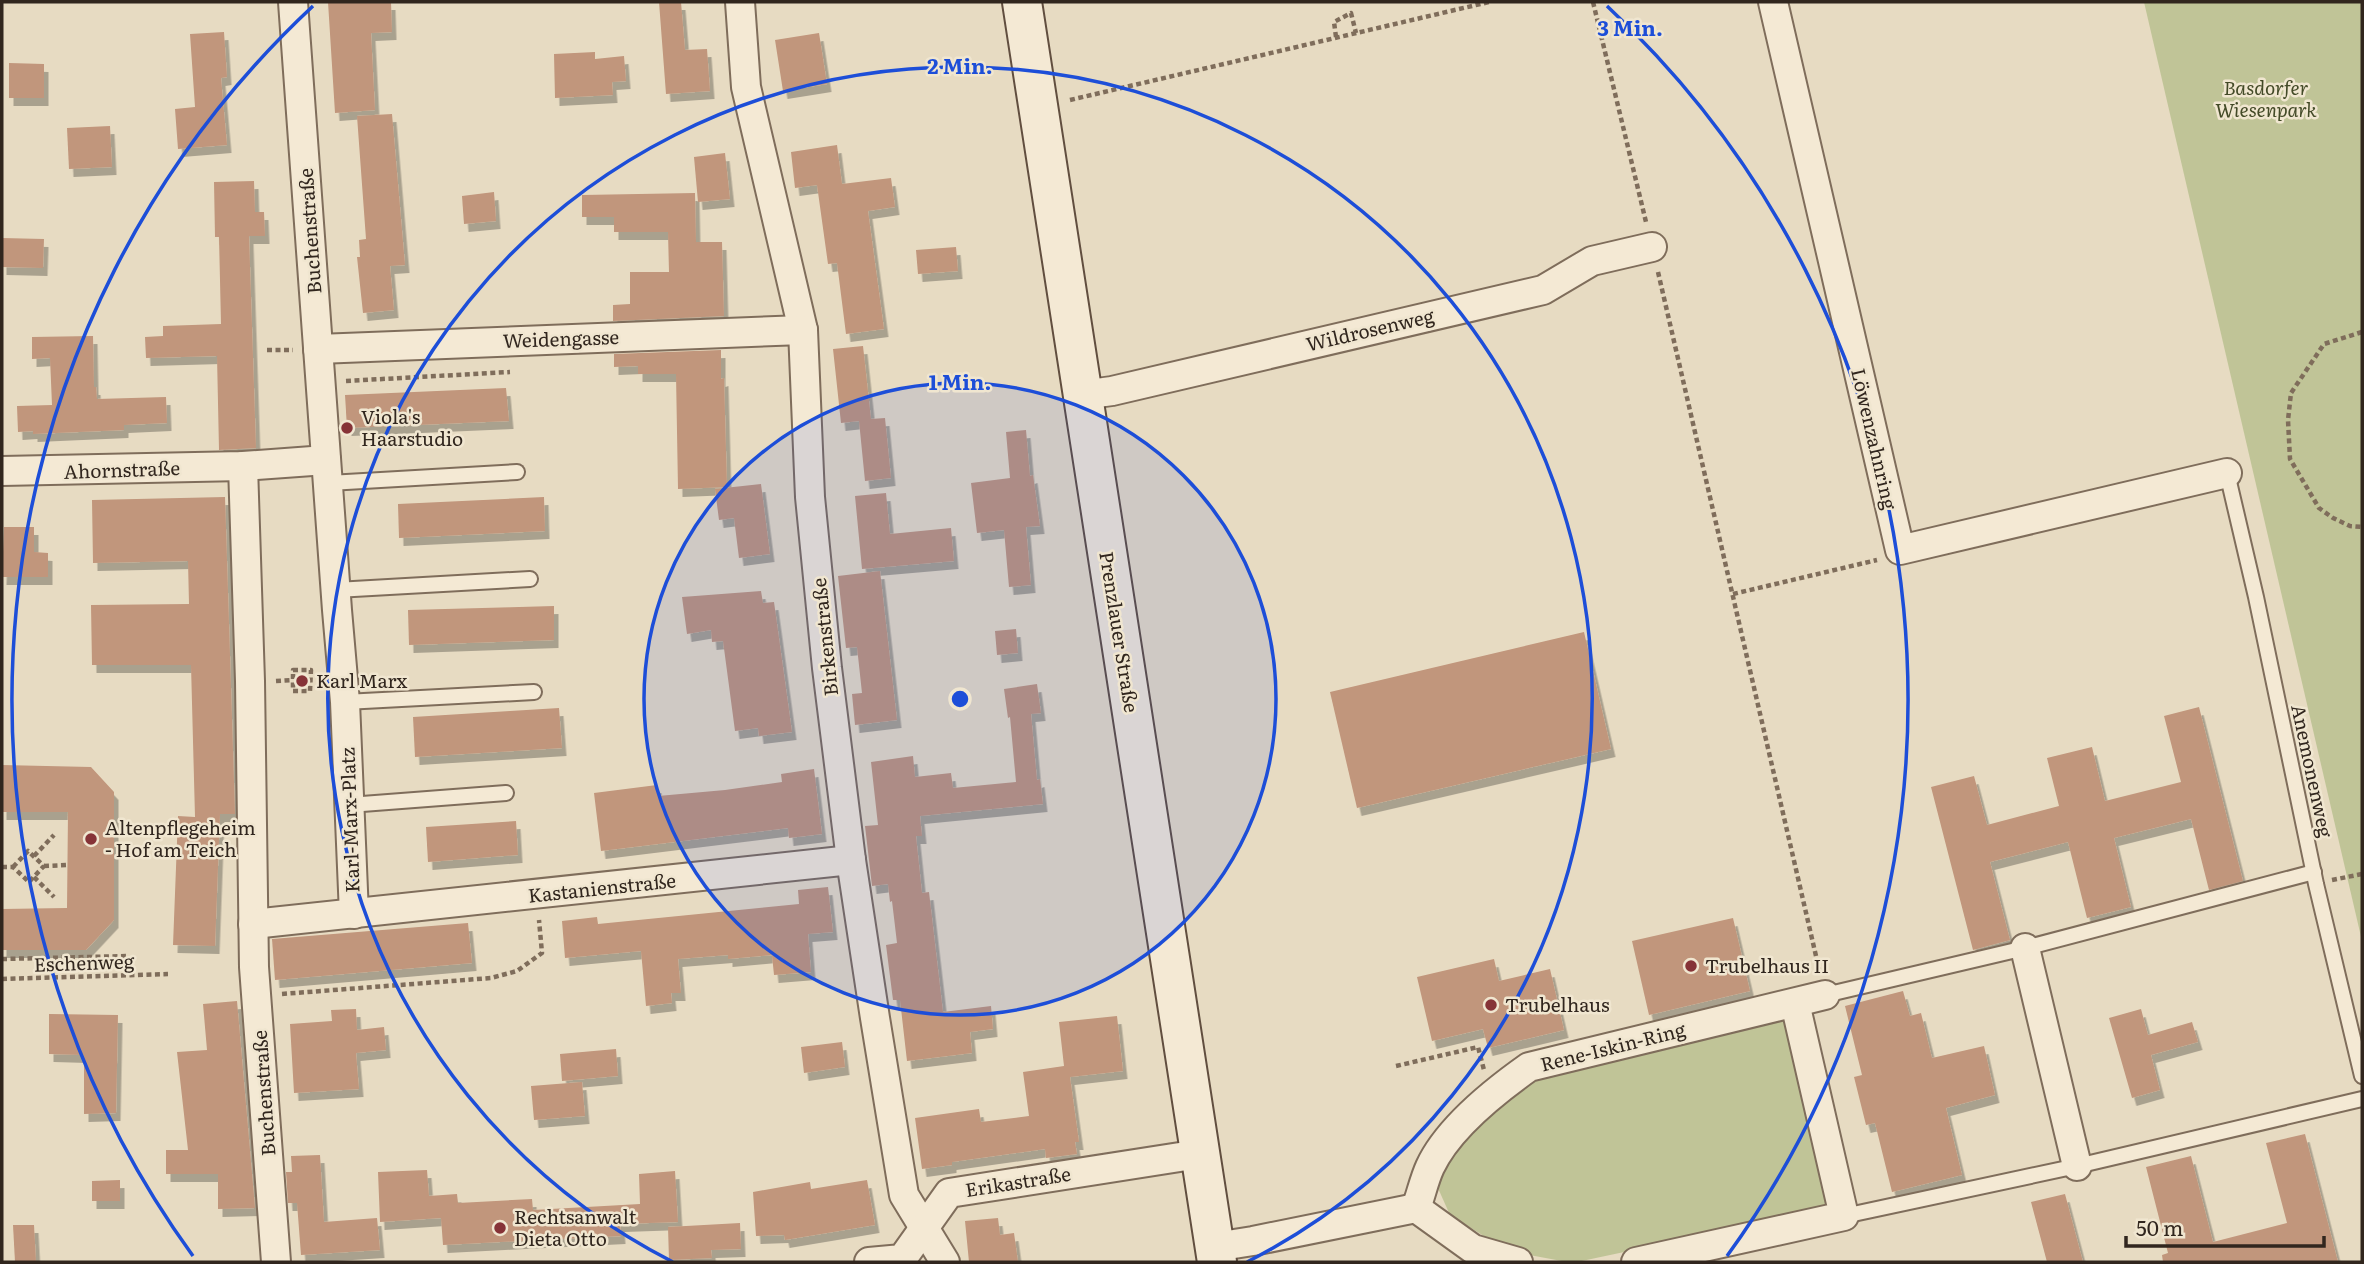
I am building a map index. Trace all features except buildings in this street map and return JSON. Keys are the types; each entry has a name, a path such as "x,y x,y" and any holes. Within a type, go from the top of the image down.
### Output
{"main road":[{"name":"Prenzlauer Straße","path":"1022,2 1216,1254"}],"street":[{"name":"Buchenstraße","path":"293,2 328,472"},
{"name":"Birkenstraße","path":"740,2 746,87 803,330 810,497 827,668 851,860 904,1195 945,1262"},
{"name":"Löwenzahnring","path":"1773,2 1900,550"},
{"name":"Wildrosenweg","path":"1082,395 1112,391 1543,290 1592,261 1652,247"},
{"name":"Weidengasse","path":"318,349 803,330"},
{"path":"253,924 250,681 243,466 328,472"},
{"name":"Ahornstraße","path":"2,471 243,466"},
{"name":"Karl-Marx-Platz","path":"253,924 354,914 345,702 328,472"},
{"path":"1900,550 2227,473"},
{"name":"Kastanienstraße","path":"354,914 851,860"},
{"name":"Buchenstraße","path":"253,924 276,1262"},
{"path":"2025,948 2077,1166"},
{"name":"Rene-Iskin-Ring","path":"1416,1208 1430,1165 1460,1124 1494,1093 1529,1067 1825,995"},
{"path":"1636,1262 1844,1216 1795,1003"},
{"name":"Erikastraße","path":"869,1262 902,1259 948,1193 1199,1154"},
{"path":"1216,1254 1253,1241 1416,1208 1473,1249 1516,1262"}],"lane":[{"path":"328,472 517,472"},
{"name":"Anemonenweg","path":"2227,473 2315,878 2362,1076"},
{"path":"336,590 530,579"},
{"path":"345,702 534,692"},
{"path":"349,805 506,793"},
{"path":"1825,995 2315,878"},
{"path":"1844,1216 2077,1166 2362,1099"}],"path":[{"path":"1069,100 1489,2"},
{"path":"1593,2 1825,995"},
{"path":"1336,37 1334,22 1351,13 1356,33"},
{"path":"2362,332 2324,345 2291,393 2288,420 2290,459 2319,508 2350,526 2362,527"},
{"path":"321,382 510,372"},
{"path":"1733,594 1888,558 1900,550"},
{"path":"293,670 311,670 310,691 293,691 293,670"},
{"path":"34,856 54,835"},
{"path":"13,867 28,851 44,866"},
{"path":"2,867 13,867 29,882 44,866 67,865"},
{"path":"2315,878 2362,874"},
{"path":"34,877 54,897"},
{"path":"257,996 491,978 516,971 542,953 537,895"},
{"path":"2,959 129,956"},
{"name":"Eschenweg","path":"2,979 168,974"},
{"path":"1396,1066 1478,1048 1494,1093"}],"green space":[{"name":"Basdorfer Wiesenpark","path":"2144,2 2362,2 2362,941"},
{"path":"1784,1016 1827,1209 1577,1262 1508,1251 1450,1215 1433,1177 1452,1148 1532,1075"}],"place":[{"name":"Viola's Haarstudio","path":"347,428"},
{"name":"Karl Marx","path":"302,681"},
{"name":"Altenpflegeheim - Hof am Teich","path":"91,839"},
{"name":"Trubelhaus II","path":"1691,966"},
{"name":"Trubelhaus","path":"1491,1005"},
{"name":"Rechtsanwalt Dieta Otto","path":"500,1228"}]}
